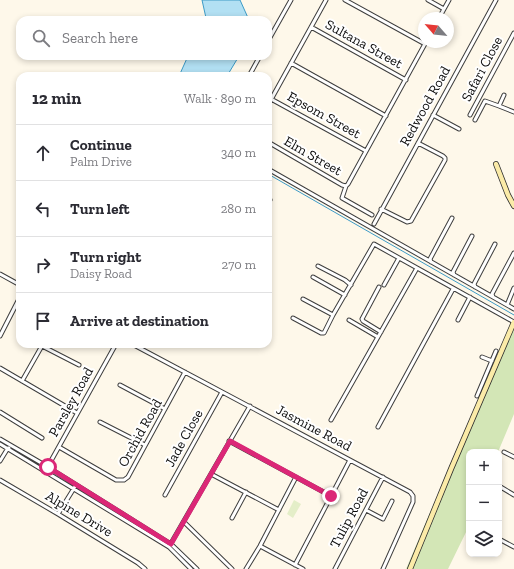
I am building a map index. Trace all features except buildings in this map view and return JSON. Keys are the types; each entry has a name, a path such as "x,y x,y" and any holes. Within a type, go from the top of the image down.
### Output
{"street":[{"path":"272,34 291,0"},
{"path":"272,97 325,0"},
{"path":"345,0 418,39"},
{"path":"428,0 444,9"},
{"path":"442,12 449,0"},
{"name":"Redwood Road","path":"374,224 496,0"},
{"name":"Sultana Street","path":"311,27 406,80"},
{"name":"Safari Close","path":"470,115 514,33"},
{"path":"372,215 342,198 347,185 423,48"},
{"path":"251,72 258,60"},
{"path":"291,63 386,116"},
{"path":"499,106 504,95"},
{"name":"Epsom Street","path":"272,100 366,151"},
{"path":"475,120 485,101 514,112"},
{"path":"433,115 459,129"},
{"path":"381,209 407,222 411,221 445,160 443,156 418,143"},
{"name":"Elm Street","path":"272,144 342,185 347,185"},
{"path":"496,164 514,206"},
{"path":"272,171 514,309"},
{"path":"431,262 430,259 452,218"},
{"path":"454,275 453,272 472,236"},
{"path":"293,318 321,333 324,333 374,244 514,322 477,396"},
{"path":"475,287 474,284 496,244"},
{"path":"493,297 492,294 514,253"},
{"path":"384,285 399,258"},
{"path":"318,266 345,280 351,285"},
{"path":"331,420 417,268"},
{"path":"0,274 16,283"},
{"path":"313,277 345,295"},
{"path":"379,287 362,319 381,332"},
{"path":"507,305 514,288"},
{"path":"378,427 453,289"},
{"path":"458,320 470,297"},
{"path":"303,300 334,315"},
{"path":"0,336 16,305"},
{"path":"349,320 378,336"},
{"path":"22,381 40,348"},
{"path":"48,348 80,365"},
{"name":"Parsley Road","path":"45,471 114,348"},
{"name":"Jasmine Road","path":"140,348 410,492 413,496 413,502 383,569"},
{"path":"410,569 494,361 496,351"},
{"path":"482,357 494,361"},
{"path":"0,368 78,413"},
{"name":"Orchid Road","path":"59,447 116,480 124,480 128,477 185,372"},
{"path":"120,385 165,409"},
{"name":"Jade Close","path":"165,495 222,392"},
{"path":"170,546 250,406"},
{"path":"0,412 42,438"},
{"path":"100,422 145,445"},
{"path":"0,439 48,467 170,546 197,569"},
{"path":"230,441 331,496"},
{"path":"0,444 170,546 191,569"},
{"path":"0,461 8,448 12,446"},
{"path":"504,452 514,457"},
{"path":"295,565 350,460"},
{"path":"211,474 279,510"},
{"path":"246,569 260,546 296,477"},
{"name":"Tulip Road","path":"335,569 383,477"},
{"name":"Alpine Drive","path":"0,480 138,563 145,569"},
{"path":"58,514 76,485"},
{"path":"502,488 514,495"},
{"path":"232,518 246,492"},
{"path":"366,510 383,519 392,501"},
{"path":"184,522 232,569"},
{"path":"502,541 514,547"},
{"path":"260,546 303,569"}],"green space":[{"path":"514,324 514,414 499,449 466,449 466,532 448,569 406,569 434,503 446,483"},
{"path":"294,500 301,504 293,518 287,514"}],"water":[{"path":"202,0 240,0 247,16 206,16"},
{"path":"186,60 237,60 229,72 181,72"}],"waterway":[{"path":"272,176 514,315"}],"route":[{"path":"48,467 171,544 230,441 331,496"}]}
